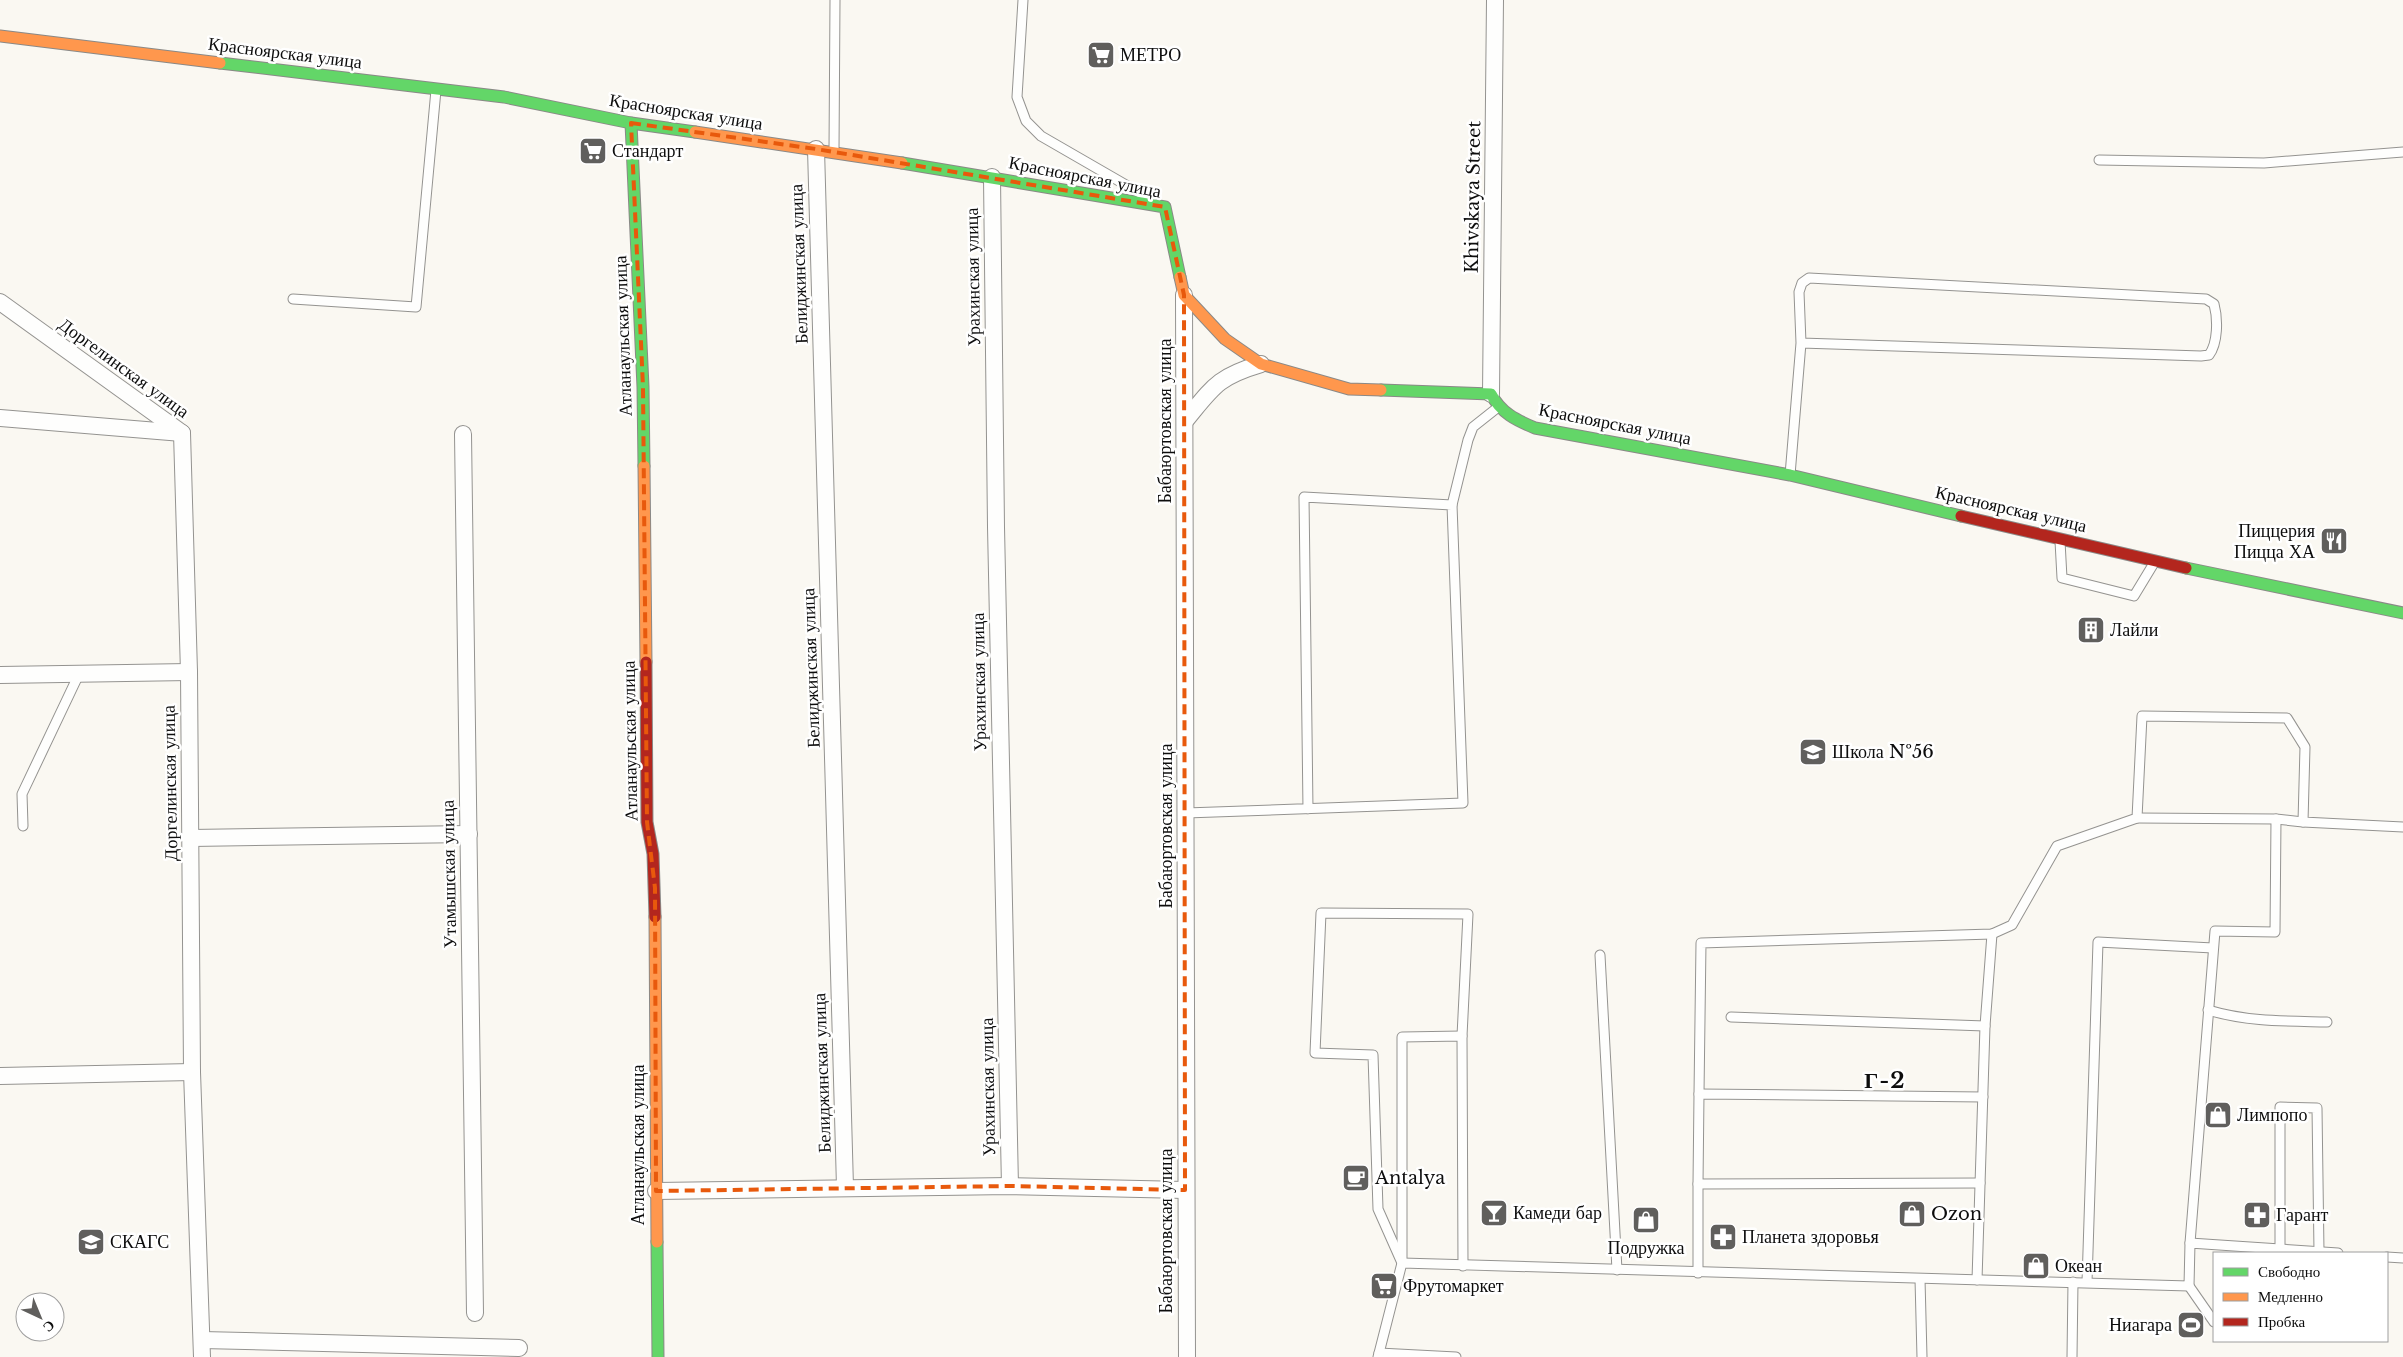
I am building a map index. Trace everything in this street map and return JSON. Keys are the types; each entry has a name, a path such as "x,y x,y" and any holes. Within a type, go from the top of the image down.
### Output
{"street":[{"name":"Khivskaya Street","path":"1494,401 1495,0"},
{"name":"Красноярская улица","path":"0,36 329,77 436,87 504,97 631,123 816,149 1165,207 1184,295"},
{"name":"Атланаульская улица","path":"631,123 643,387 647,822 653,854 655,888 658,1357"},
{"name":"Белиджинская улица","path":"816,149 845,1187"},
{"name":"Урахинская улица","path":"992,177 996,527 1010,1186"},
{"path":"1184,295 1225,339 1261,364 1349,389 1494,401"},
{"name":"Бабаюртовская улица","path":"1184,295 1185,1190 1187,1357"},
{"name":"Доргелинская улица","path":"0,302 182,433 189,672 192,1072 202,1357"},
{"path":"1185,421 1216,383 1236,371 1261,364"},
{"name":"Красноярская улица","path":"1494,401 1514,420 1535,428 1790,475 2155,562 2403,612"},
{"path":"0,418 182,433"},
{"name":"Утамышская улица","path":"463,434 474,1313"},
{"path":"0,675 189,672"},
{"path":"191,838 469,834"},
{"path":"0,1076 192,1072"},
{"path":"656,1190 1010,1186 1185,1190"},
{"path":"202,1340 519,1348"}],"lane":[{"path":"834,152 835,0"},
{"path":"1023,0 1017,97 1026,121 1041,136 1165,207"},
{"path":"293,299 416,307 436,87"},
{"path":"2099,160 2264,163 2403,152"},
{"path":"1790,475 1801,343 1799,292 1802,284 1809,278 2206,299 2214,304 2216,312 2215,347 2209,355 2201,356 1801,343"},
{"path":"1186,813 1463,803 1452,505 1473,427 1494,401"},
{"path":"1308,808 1304,497 1452,505"},
{"path":"2060,538 2062,578 2134,596 2155,562"},
{"path":"22,826 22,794 79,674"},
{"path":"2137,818 2142,716 2287,718 2305,748 2303,822"},
{"path":"1698,1273 1701,943 1992,934 2012,925 2057,846 2137,818 2276,820 2403,827"},
{"path":"2213,1321 2189,1286 2190,1243 2214,932 2275,932 2276,820"},
{"path":"1402,1264 1378,1209 1373,1055 1315,1053 1321,913 1468,914 1462,1036 1463,1266"},
{"path":"1977,1280 1985,1026 1992,934"},
{"path":"2087,1282 2098,942 2213,948"},
{"path":"1600,955 1617,1270"},
{"path":"2208,1010 2234,1018 2263,1021 2327,1022"},
{"path":"1731,1017 1985,1026"},
{"path":"1456,1357 1378,1355 1402,1264 1402,1037 1462,1036"},
{"path":"1699,1094 1983,1096"},
{"path":"2190,1243 2319,1252 2317,1108 2280,1107 2280,1248"},
{"path":"1698,1184 1980,1183"},
{"path":"2388,1257 2403,1258"},
{"path":"1402,1264 2189,1286"},
{"path":"1920,1278 1922,1357"},
{"path":"2072,1357 2073,1282"}],"highlighted area":[{"path":"631,123 816,149 1165,207 1184,295 1185,1190 1010,1186 656,1191 655,888 647,822 643,387"}],"traffic: fast":[{"path":"220,63 504,97 631,123 695,132"},
{"path":"631,123 643,387 644,466"},
{"path":"902,163 1165,207 1180,277"},
{"path":"1381,390 1491,394 1504,411 1535,428 1790,475 1961,516"},
{"path":"2186,568 2403,613"},
{"path":"657,1242 658,1357"}],"traffic: slow":[{"path":"0,36 220,63"},
{"path":"695,132 902,163"},
{"path":"1180,277 1184,295 1225,339 1261,364 1349,389 1381,390"},
{"path":"644,466 646,662"},
{"path":"655,917 657,1242"}],"traffic: jam":[{"path":"1961,516 2186,568"},
{"path":"646,662 647,822 653,854 655,917"}],"place":[{"name":"МЕТРО","path":"1101,55"},
{"name":"Стандарт","path":"593,151"},
{"name":"Пиццерия Пицца ХА","path":"2334,541"},
{"name":"Лайли","path":"2091,630"},
{"name":"Школа №56","path":"1813,752"},
{"name":"Лимпопо","path":"2218,1115"},
{"name":"Antalya","path":"1356,1178"},
{"name":"Камеди бар","path":"1494,1213"},
{"name":"Ozon","path":"1912,1214"},
{"name":"Гарант","path":"2257,1215"},
{"name":"Подружка","path":"1646,1220"},
{"name":"Планета здоровья","path":"1723,1237"},
{"name":"СКАГС","path":"91,1242"},
{"name":"Океан","path":"2036,1266"},
{"name":"Фрутомаркет","path":"1384,1286"},
{"name":"Ниагара","path":"2191,1325"}],"district":[{"name":"Г-2","path":"1885,1080"}]}
